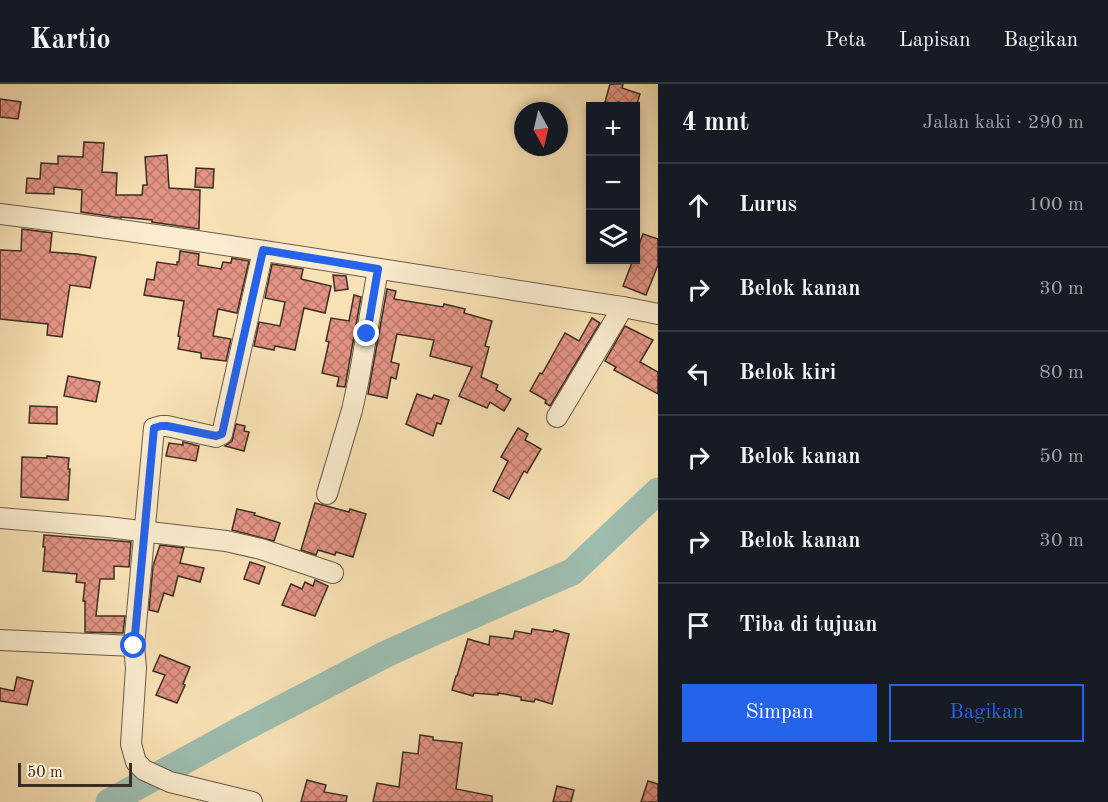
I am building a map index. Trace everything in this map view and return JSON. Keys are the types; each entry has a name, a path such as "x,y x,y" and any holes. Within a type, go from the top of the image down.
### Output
{"street":[{"path":"0,214 263,250 658,314"},
{"path":"252,802 170,782 144,770 136,762 131,744 136,668 134,646 154,428 167,426 216,436 222,434 263,250"},
{"path":"327,494 357,389 378,269"},
{"path":"557,417 623,307"},
{"path":"0,518 226,541 261,549 333,573"},
{"path":"0,640 134,646"}],"building":[{"path":"610,84 623,84 622,88 640,94 638,102 605,102"},
{"path":"0,99 21,102 18,119 0,117"},
{"path":"84,142 104,143 102,172 117,173 116,195 142,195 143,185 147,185 145,157 167,155 169,188 200,190 199,229 152,222 152,220 81,212 82,190 54,187 54,194 26,193 27,178 40,179 41,163 58,164 58,156 83,157"},
{"path":"196,168 214,169 213,188 195,187"},
{"path":"22,229 52,233 50,252 96,257 90,288 70,285 62,337 47,335 48,324 0,319 0,250 21,251"},
{"path":"643,234 658,239 658,265 646,295 623,286 631,264 640,264 640,242"},
{"path":"180,251 199,254 198,265 221,269 223,262 231,263 232,258 249,261 237,313 218,309 213,336 231,339 226,361 201,358 201,353 178,349 184,301 144,295 147,279 154,280 157,262 177,265"},
{"path":"272,264 303,269 301,279 331,286 325,313 304,308 295,350 275,346 274,350 254,346 259,322 280,326 285,302 265,298"},
{"path":"333,275 346,276 348,289 335,291"},
{"path":"387,289 396,291 394,299 443,307 444,304 465,309 464,313 492,321 485,346 489,347 481,377 498,385 496,390 511,399 504,411 490,402 487,408 459,396 472,367 430,356 434,340 397,334 391,362 399,364 396,379 391,377 387,398 368,394"},
{"path":"354,295 361,297 345,387 337,386 339,377 322,373 329,342 326,341 331,318 349,321"},
{"path":"592,318 600,323 550,406 545,403 546,400 530,391 565,333 579,341"},
{"path":"625,326 653,340 640,362 658,372 658,394 614,370 616,367 605,361"},
{"path":"68,376 100,382 96,402 64,396"},
{"path":"417,394 432,399 434,395 449,400 441,424 437,423 433,436 406,424"},
{"path":"30,406 57,407 57,424 29,423"},
{"path":"236,424 245,426 244,431 249,432 244,451 225,446 232,441"},
{"path":"518,428 528,434 525,440 541,449 527,473 524,471 509,499 493,491 508,461 501,457"},
{"path":"183,442 199,446 196,461 166,456 169,443 183,445"},
{"path":"47,456 69,458 68,500 21,497 22,457 47,458"},
{"path":"315,503 366,514 353,557 318,550 316,555 301,550"},
{"path":"237,509 280,523 274,541 232,530"},
{"path":"44,535 131,542 129,567 114,566 114,579 100,579 96,616 125,616 123,633 85,632 85,601 83,601 85,583 76,582 77,574 43,571"},
{"path":"160,545 184,548 180,563 204,568 200,582 178,576 173,596 164,593 158,612 149,610 153,566"},
{"path":"250,562 265,567 259,584 244,579"},
{"path":"315,580 328,586 315,616 282,605 291,584 302,589 305,582 313,586"},
{"path":"532,629 553,632 554,630 569,634 552,704 535,699 534,702 521,700 521,697 498,693 498,695 474,693 473,696 452,690 468,639 489,645 490,636 513,639 515,631 531,634"},
{"path":"160,655 190,667 177,703 156,695 165,675 153,671"},
{"path":"17,677 33,681 27,705 0,701 0,688 14,691"},
{"path":"420,735 433,737 433,740 462,743 456,789 492,796 492,802 373,802 377,783 399,787 403,752 418,754"},
{"path":"307,780 326,785 324,792 347,796 346,802 301,802"},
{"path":"648,781 658,784 658,802 641,802"},
{"path":"557,786 574,790 571,802 553,802"}],"waterway":[{"path":"109,802 384,655 572,572 658,491"}],"route":[{"path":"134,646 154,428 167,426 216,436 222,434 263,250 378,269 367,334"}]}
